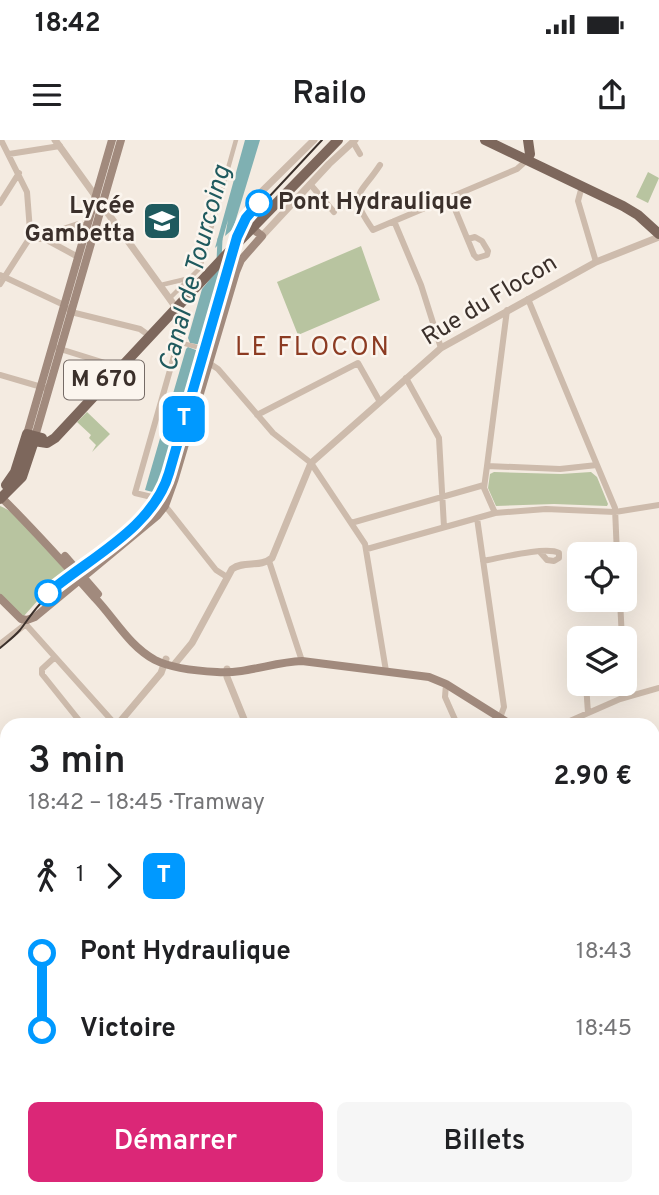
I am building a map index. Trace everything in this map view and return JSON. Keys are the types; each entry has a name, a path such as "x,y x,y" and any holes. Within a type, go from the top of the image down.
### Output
{"main road":[{"path":"112,140 64,304 56,347 30,437 23,475 1,494 82,579 132,642 149,656 170,663 227,671 302,661 424,676 446,684 500,718"},
{"path":"56,347 71,312 121,140"},
{"name":"M 670","path":"113,374 173,305 220,259 246,226 331,140"},
{"name":"M 670","path":"246,226 338,140"},
{"path":"485,140 631,207 659,224"},
{"path":"527,160 530,154 528,140"},
{"path":"602,195 635,213 659,235"},
{"path":"0,598 23,622 35,617 157,516 165,506 240,263 262,236 246,226"},
{"name":"M 670","path":"30,437 45,439 51,436 113,374 173,305"}],"street":[{"path":"1,140 27,192 34,235 1,279 64,304 71,312 140,329 147,334"},
{"path":"173,305 190,278 200,268 236,140"},
{"path":"246,226 250,203 314,140"},
{"path":"262,236 354,141 360,154"},
{"path":"9,154 57,143 183,321 135,493 157,499 165,506 216,570 227,578"},
{"path":"380,165 357,199 359,210 373,230 517,169 527,160"},
{"path":"0,203 19,173"},
{"path":"310,184 334,212"},
{"path":"582,186 578,201 596,262"},
{"path":"450,197 468,239"},
{"path":"394,221 422,288 441,348"},
{"path":"34,235 45,236 78,224 87,226"},
{"path":"56,245 53,239 58,232"},
{"path":"34,235 78,257"},
{"name":"Rue du Flocon","path":"269,561 312,463 441,348 596,262 659,235"},
{"path":"158,285 190,278"},
{"path":"527,299 615,512 616,542"},
{"path":"495,513 484,485 507,310"},
{"path":"178,342 212,352"},
{"path":"56,347 105,363 113,374"},
{"path":"257,415 358,362 380,402"},
{"path":"209,363 218,369 275,435 312,463 368,549 386,671"},
{"path":"0,375 44,388"},
{"path":"406,378 439,438 444,527"},
{"path":"486,466 560,469 597,465"},
{"path":"351,523 484,485"},
{"path":"368,549 495,513 547,509 615,512 659,505"},
{"path":"477,518 504,707 500,718"},
{"path":"484,561 540,552"},
{"path":"123,718 170,663 192,643 227,578 237,565 269,561 302,661"},
{"path":"0,644 23,622 112,718"},
{"path":"55,657 42,669 42,674 77,718"},
{"path":"227,671 244,718"},
{"path":"446,684 445,697 454,718"},
{"path":"576,718 625,697 659,688"},
{"path":"587,696 588,713"}],"green space":[{"path":"648,172 659,178 648,203 636,197"},
{"path":"361,246 380,300 298,335 277,282"},
{"path":"87,412 110,434 92,452 96,445 89,438 91,435 77,422"},
{"path":"591,472 597,477 608,504 496,506 488,488 490,474"},
{"path":"0,506 26,525 65,570 23,617 0,595"}],"water":[{"path":"245,140 260,140 233,229 225,236 228,220 222,241 215,248"},
{"path":"220,267 224,268 202,345 190,343 188,338 202,289"},
{"path":"188,347 201,352 160,494 145,490"}],"waterway":[{"name":"Canal de Tourcoing","path":"219,261 220,239"}],"tram line":[{"path":"0,648 18,633 44,600 133,531 161,498 170,479 241,233 254,213 322,140"},
{"name":"T","path":"48,593 94,560 150,511 160,497 237,237 246,218 259,203"}],"place":[{"name":"Pont Hydraulique","path":"259,203"},
{"name":"Lycée Gambetta","path":"162,221"}],"district":[{"name":"LE FLOCON","path":"313,348"}]}
